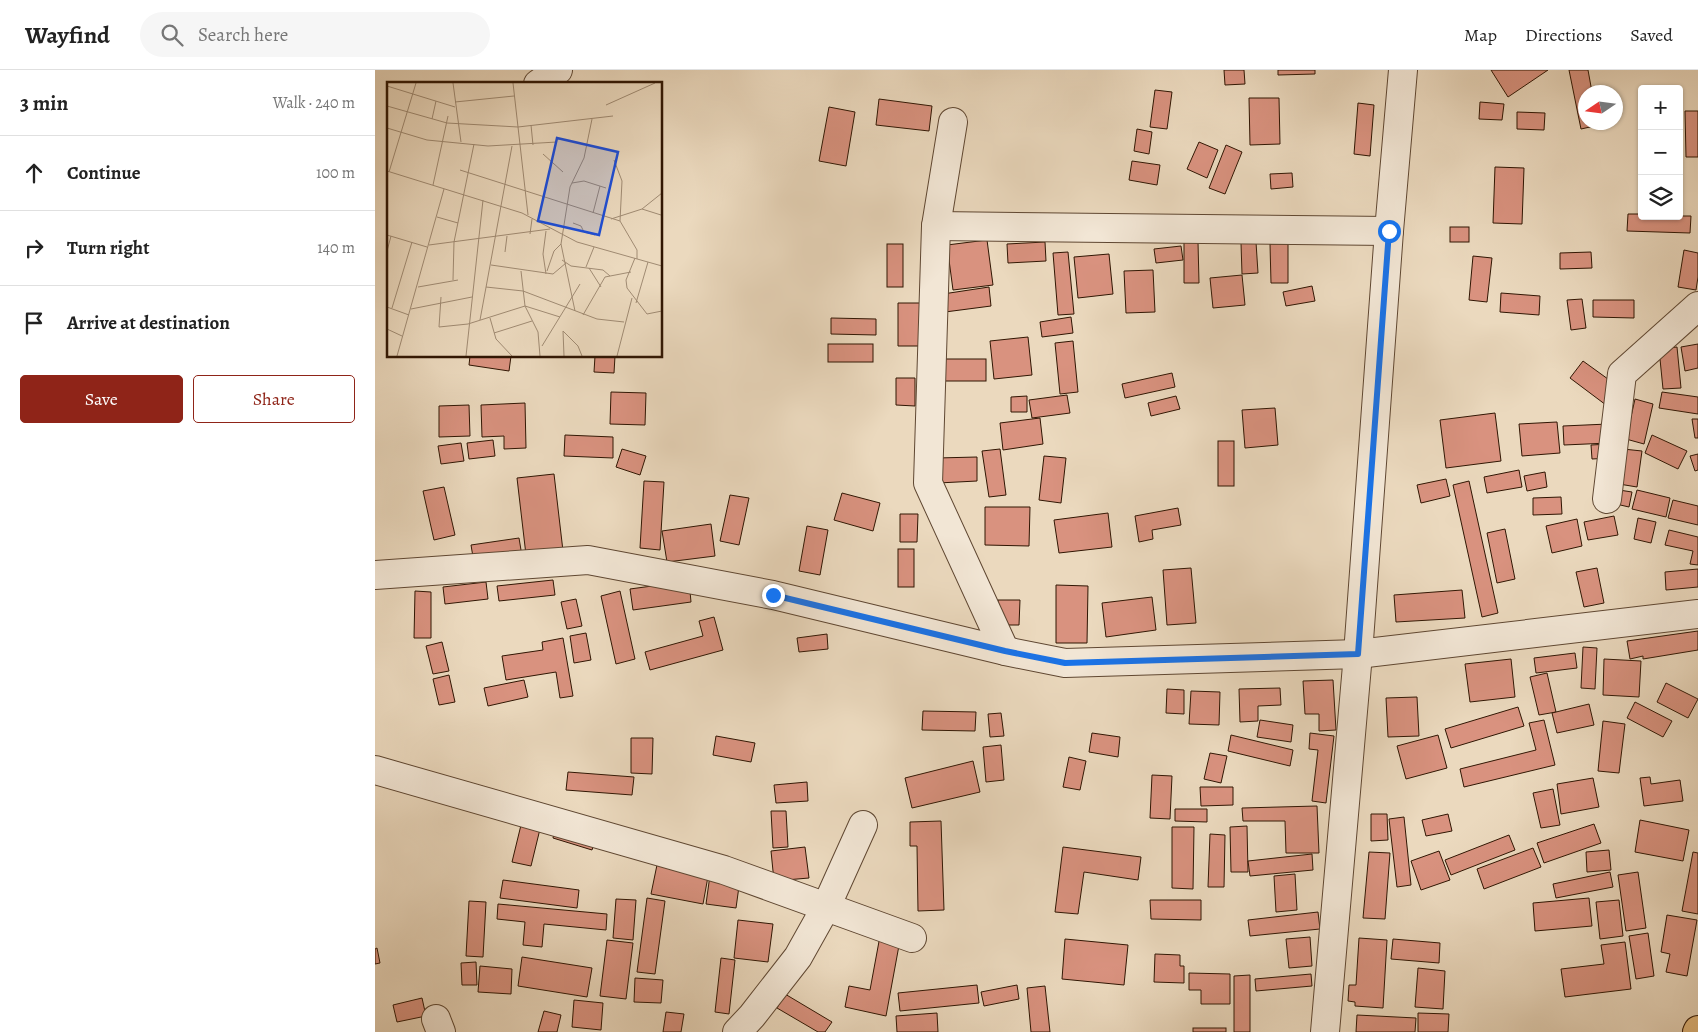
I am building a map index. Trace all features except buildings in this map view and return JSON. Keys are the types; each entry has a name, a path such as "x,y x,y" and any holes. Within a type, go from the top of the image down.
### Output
{"street":[{"path":"541,82 558,70"},
{"path":"1325,1032 1358,654 1389,231 1403,70"},
{"path":"953,122 936,226 928,484 1005,651"},
{"path":"936,226 1389,231"},
{"path":"1607,500 1622,374 1698,306"},
{"path":"375,575 588,560 773,595 1005,651 1065,663 1358,654 1698,614"},
{"path":"375,770 724,870 912,938"},
{"path":"737,1032 752,1016 797,957 825,906 863,825"}],"route":[{"path":"773,595 1005,651 1065,663 1358,654 1389,231"}]}
